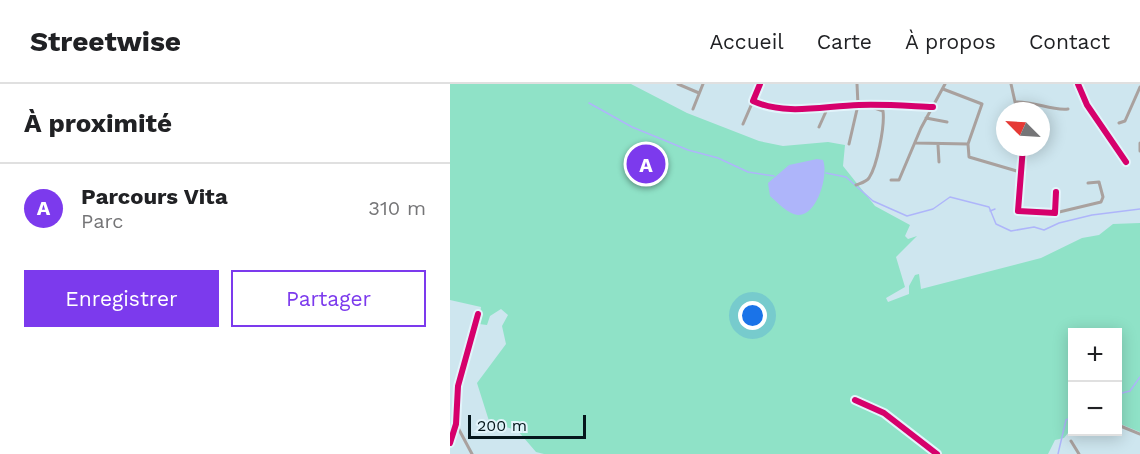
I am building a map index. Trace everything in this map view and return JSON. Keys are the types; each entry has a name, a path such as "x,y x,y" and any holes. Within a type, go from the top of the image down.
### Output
{"street":[{"path":"678,84 699,93"},
{"path":"693,109 703,84"},
{"path":"743,124 760,84"},
{"path":"849,144 858,105 857,84"},
{"path":"1011,84 1015,102 1033,102"},
{"path":"1078,84 1087,105 1126,162"},
{"path":"891,180 899,180 926,118 944,86 981,103 968,144 969,158 1020,172"},
{"path":"1119,123 1125,121 1140,87"},
{"path":"753,101 771,108 858,105 933,107"},
{"path":"856,185 867,180 873,170 882,130 883,111 868,106"},
{"path":"819,127 828,107"},
{"path":"1050,107 1058,110 1068,109"},
{"path":"926,118 947,122"},
{"path":"915,143 968,144"},
{"path":"1140,143 1140,151"},
{"path":"938,145 939,162"},
{"path":"1022,156 1018,211 1055,213 1101,202 1103,197 1099,182 1088,183"},
{"path":"1055,213 1056,192"},
{"path":"450,443 456,424 458,386 478,314"},
{"path":"855,400 884,413 937,454"},
{"path":"456,424 472,454"},
{"path":"1122,427 1140,434"},
{"path":"1071,441 1079,454"}],"green space":[{"path":"450,84 631,84 687,113 759,141 783,146 828,142 845,145 843,166 875,206 910,225 905,236 908,239 917,236 896,257 905,287 886,298 888,302 909,294 909,286 915,275 919,274 921,289 1041,258 1082,238 1099,235 1113,224 1140,223 1140,432 1122,425 1122,328 1068,328 1068,433 1064,438 1055,440 1048,454 544,454 536,452 518,431 489,421 477,383 506,344 502,326 508,315 501,309 490,316 487,325 479,324 481,307 450,300"}],"water":[{"path":"817,159 823,160 823,184 816,202 805,214 798,215 790,212 770,196 768,183 789,165"}],"waterway":[{"path":"589,103 632,127 688,150 718,158 748,172 774,176"},
{"path":"826,173 846,177 873,201 907,216 933,209 950,197 989,207 996,224 1011,231 1034,227 1044,230 1059,223 1092,215 1140,209"},
{"path":"990,211 995,209"},
{"path":"1122,393 1130,391 1140,377"},
{"path":"1058,454 1068,419"}],"cycle path":[{"path":"760,84 753,101 778,108 805,109 868,105 933,107"},
{"path":"1078,84 1087,105 1126,162"},
{"path":"1022,156 1018,211 1055,213 1056,192"},
{"path":"450,443 456,424 458,386 478,314"},
{"path":"855,400 884,413 937,454"}],"place":[{"name":"Parcours Vita","path":"646,164"}]}
